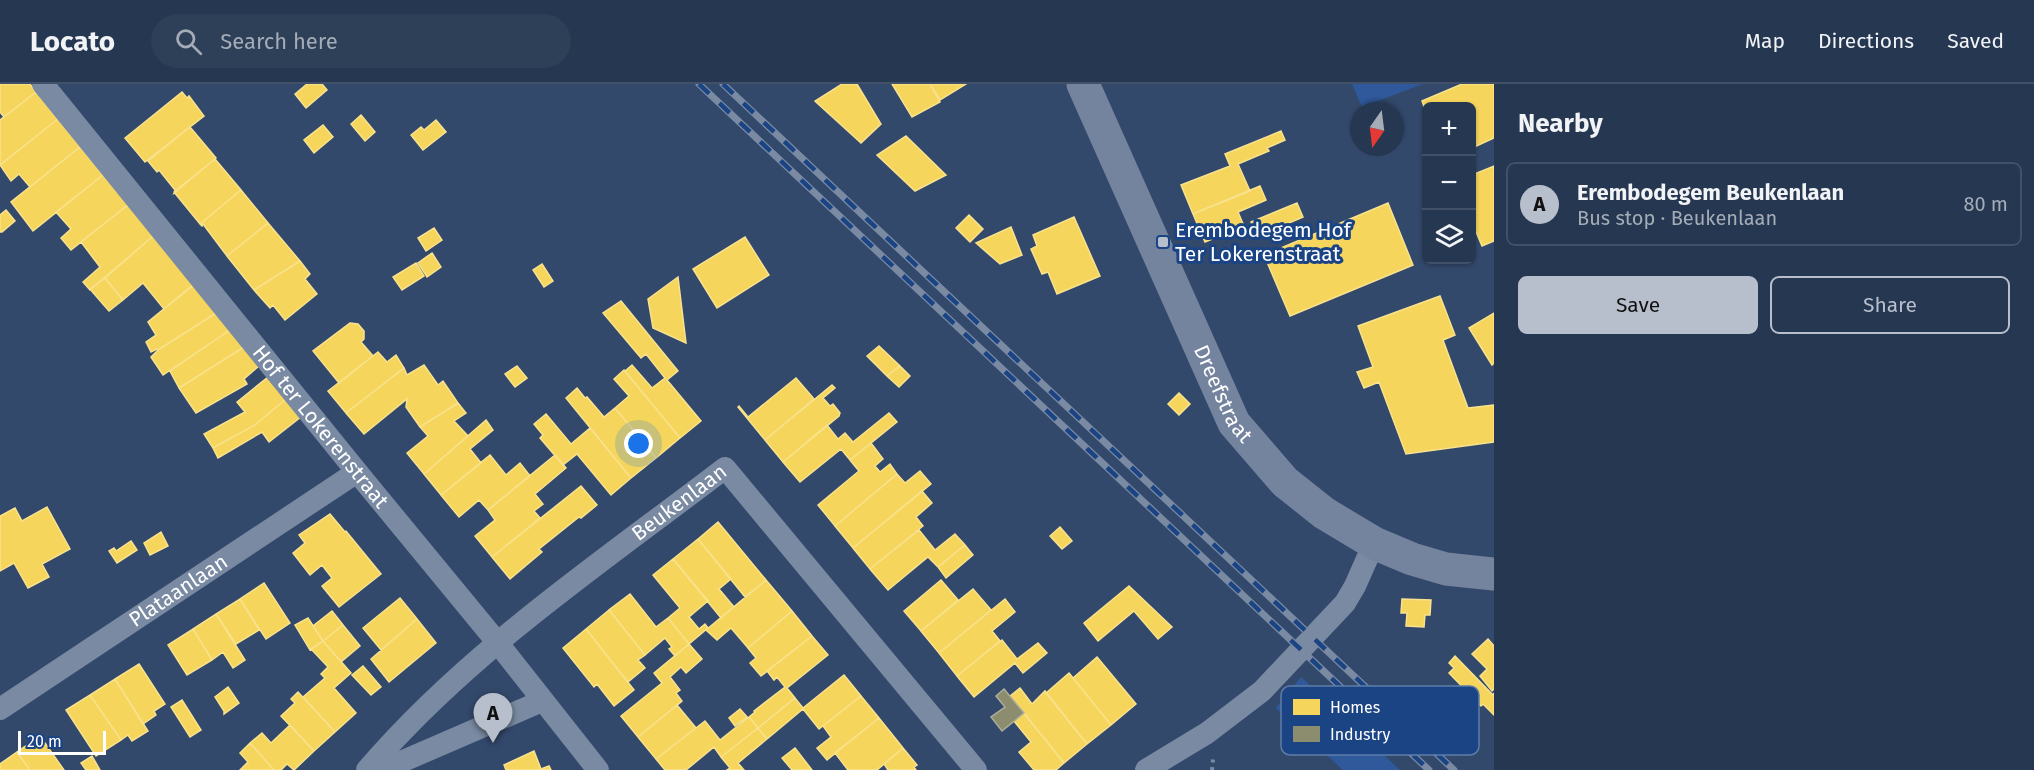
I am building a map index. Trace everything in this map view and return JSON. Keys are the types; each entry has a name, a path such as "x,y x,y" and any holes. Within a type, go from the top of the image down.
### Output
{"street":[{"name":"Hof ter Lokerenstraat","path":"43,84 497,642 598,770"},
{"name":"Dreefstraat","path":"1083,84 1234,423 1285,482 1324,513 1374,543 1412,559 1446,569 1494,574"},
{"name":"Beukenlaan","path":"368,770 398,734 497,642 725,468 976,770"},
{"name":"Plataanlaan","path":"0,709 357,472"},
{"path":"1146,770 1208,733 1263,691 1345,603 1374,543"},
{"name":"Beukenlaan","path":"368,770 403,761 542,700"}],"shaded area":[{"path":"1352,84 1423,84 1375,102 1360,102"},
{"path":"1301,677 1311,686 1294,686"},
{"path":"1281,702 1281,713 1276,708"},
{"path":"1327,755 1384,755 1400,770 1343,770"}],"building: Homes":[{"path":"0,84 30,84 36,92 4,117 0,112"},
{"path":"307,84 322,84 327,90 306,108 295,94"},
{"path":"842,84 857,84 881,124 861,143 815,101"},
{"path":"892,84 930,84 940,102 912,117"},
{"path":"930,84 966,84 940,100"},
{"path":"1462,84 1494,84 1494,138 1476,146 1476,102 1422,101"},
{"path":"36,92 58,119 0,165 0,120"},
{"path":"182,92 187,98 189,96 204,116 145,162 125,138"},
{"path":"361,115 375,132 365,141 351,124"},
{"path":"58,119 80,147 30,187 19,174 11,181 0,165"},
{"path":"436,120 446,132 423,150 411,135 421,127 424,130"},
{"path":"323,125 333,137 314,153 304,140"},
{"path":"190,127 216,158 174,193 175,190 159,170 157,172 148,161"},
{"path":"1281,131 1285,140 1267,148 1269,151 1238,164 1250,191 1193,214 1181,185 1230,166 1225,154"},
{"path":"906,136 946,175 915,191 877,155"},
{"path":"80,147 103,175 33,231 11,202"},
{"path":"215,159 241,190 200,224 174,192"},
{"path":"1494,166 1494,241 1482,246 1476,232 1476,173"},
{"path":"103,175 128,205 71,250 61,238 71,229 56,212"},
{"path":"1260,186 1266,200 1238,212 1244,226 1205,242 1193,214"},
{"path":"241,190 268,223 227,256 203,224 202,226 200,224"},
{"path":"1297,203 1303,217 1256,237 1251,222"},
{"path":"1388,203 1413,265 1290,316 1264,255"},
{"path":"128,205 153,236 90,290 83,282 100,267 81,242"},
{"path":"6,210 15,221 0,232 0,215"},
{"path":"969,215 983,229 970,242 956,228"},
{"path":"1074,217 1100,276 1057,294 1048,272 1042,274 1031,249 1037,246 1033,235"},
{"path":"268,223 300,261 254,290 227,256"},
{"path":"1011,227 1022,255 1000,264 976,243"},
{"path":"434,228 442,240 426,251 418,238"},
{"path":"153,236 194,285 164,309 143,283 123,300 105,278"},
{"path":"745,237 769,275 717,308 693,269"},
{"path":"432,253 441,267 427,277 418,263"},
{"path":"300,261 310,274 305,279 317,294 285,320 273,305 270,308 254,290"},
{"path":"416,263 424,276 402,290 393,277"},
{"path":"542,264 553,281 544,287 533,270"},
{"path":"678,277 686,343 653,328 648,299"},
{"path":"105,278 123,300 109,311 90,289"},
{"path":"193,285 216,313 158,350 151,352 146,342 156,335 148,322"},
{"path":"1440,296 1455,335 1443,340 1468,408 1494,405 1494,442 1406,454 1379,382 1364,388 1357,372 1373,367 1358,326"},
{"path":"621,301 678,371 667,380 701,421 680,438 625,371 632,365 652,388 665,378 646,354 641,358 603,313"},
{"path":"216,313 230,330 163,375 151,357 158,350"},
{"path":"1494,313 1494,363 1492,365 1469,328"},
{"path":"350,323 358,324 364,331 364,339 361,342 373,356 339,383 313,351"},
{"path":"230,330 244,347 179,388 170,371"},
{"path":"879,346 900,366 887,376 867,356"},
{"path":"244,347 259,366 244,379 247,384 196,413 179,388"},
{"path":"378,352 387,362 396,355 404,368 346,413 328,391"},
{"path":"424,365 438,385 443,381 458,403 420,427 406,407 407,399 364,434 346,413 404,368 407,375"},
{"path":"517,366 527,378 515,387 505,374"},
{"path":"900,366 910,376 899,387 887,376"},
{"path":"624,370 680,438 656,458 615,408 629,396 614,379"},
{"path":"268,377 286,399 255,425 213,448 204,434 245,412 237,402"},
{"path":"796,378 814,399 765,440 738,407 748,417"},
{"path":"832,385 835,388 823,398 830,406 833,404 840,413 839,416 783,462 765,440"},
{"path":"577,388 604,417 615,408 656,458 631,478 566,398"},
{"path":"1179,393 1190,404 1179,415 1168,404"},
{"path":"286,399 301,417 269,442 262,432 218,458 213,448 255,425"},
{"path":"458,403 466,413 454,421 468,436 424,474 407,453 428,436 420,427"},
{"path":"889,413 897,422 850,460 841,449 800,482 783,462 827,425 838,439 845,433 853,442"},
{"path":"546,414 571,444 590,428 631,478 611,495 577,454 563,465 540,438 543,435 534,424"},
{"path":"486,420 493,430 470,449 481,463 441,495 424,474"},
{"path":"871,443 883,459 875,466 880,472 890,464 897,474 835,526 818,505 859,471 850,460"},
{"path":"490,455 506,475 520,463 530,476 488,510 479,500 459,517 441,495"},
{"path":"555,455 566,468 535,494 543,504 534,511 540,518 492,557 475,536 495,520 488,510"},
{"path":"920,471 931,484 853,548 835,526 897,474 905,483"},
{"path":"581,486 597,505 539,549 542,552 510,579 492,557"},
{"path":"922,491 932,503 916,517 923,526 870,569 853,548"},
{"path":"47,507 70,549 42,564 49,577 28,588 14,563 0,571 0,516 15,508 22,521"},
{"path":"330,514 381,574 339,607 322,586 332,578 322,565 310,575 293,553 305,543 299,535"},
{"path":"718,522 766,580 745,597 698,539"},
{"path":"1060,527 1072,541 1062,549 1050,536"},
{"path":"919,530 935,550 955,534 965,545 938,567 928,557 888,590 870,569"},
{"path":"161,532 168,546 150,555 144,543"},
{"path":"698,539 731,579 719,589 734,607 721,618 673,559"},
{"path":"131,541 137,550 117,563 109,551 114,548 116,551"},
{"path":"965,545 973,555 946,578 938,567"},
{"path":"673,559 708,601 689,617 699,629 705,624 708,628 689,644 668,618 680,608 653,575"},
{"path":"766,580 792,611 748,648 731,628 717,640 706,630"},
{"path":"941,580 958,600 921,631 904,611"},
{"path":"264,583 290,623 266,639 240,599"},
{"path":"1129,586 1172,627 1158,639 1134,611 1098,641 1084,623"},
{"path":"973,589 991,610 939,653 921,631"},
{"path":"630,594 656,627 668,618 689,644 675,656 669,649 672,647 665,638 645,655 609,610"},
{"path":"400,598 417,619 381,650 363,628"},
{"path":"240,599 259,630 236,644 216,614"},
{"path":"1005,599 1015,612 992,631 1000,641 957,676 939,653"},
{"path":"1402,599 1431,600 1430,615 1425,615 1424,627 1406,626 1407,613 1401,613"},
{"path":"609,610 645,655 638,660 645,668 628,682 586,629"},
{"path":"332,611 343,625 323,641 313,626"},
{"path":"792,611 812,636 761,676 750,663 756,658 748,648"},
{"path":"216,614 245,660 233,668 223,652 212,660 193,629"},
{"path":"308,618 323,641 310,650 295,625"},
{"path":"417,619 436,643 389,682 371,659"},
{"path":"343,625 360,646 341,662 323,641"},
{"path":"193,629 212,660 187,675 168,645"},
{"path":"586,629 634,690 614,706 597,684 594,687 563,648"},
{"path":"812,636 828,655 787,688 795,698 758,728 749,717 785,687 777,677 774,680 767,671"},
{"path":"1488,639 1494,646 1494,689 1492,691 1480,676 1487,669 1472,654"},
{"path":"1002,640 1017,659 1038,643 1047,653 1023,673 1015,663 974,697 957,676"},
{"path":"323,641 351,673 334,688 356,713 335,732 303,697 325,678 321,674 328,667 311,649"},
{"path":"689,644 702,659 686,673 681,667 670,677 680,690 676,693 682,701 638,737 621,716 662,683 654,673"},
{"path":"1455,656 1493,695 1494,693 1494,715 1483,704 1481,706 1479,704 1479,686 1462,686 1449,673 1454,668 1449,663"},
{"path":"1097,657 1136,704 1111,725 1073,678"},
{"path":"139,664 165,704 154,711 156,715 143,724 115,679"},
{"path":"363,666 381,687 371,695 352,675"},
{"path":"1069,673 1111,725 1087,744 1046,693"},
{"path":"844,675 861,696 819,729 803,709 767,739 758,728 795,698 803,708"},
{"path":"115,679 148,731 132,741 128,735 121,740 90,695"},
{"path":"228,687 239,703 224,714 215,697"},
{"path":"1020,688 1032,704 1045,691 1087,744 1064,763 1010,696"},
{"path":"298,692 335,732 314,751 281,716 295,703 291,699"},
{"path":"90,695 121,740 96,756 66,710"},
{"path":"861,696 879,718 827,760 817,748 831,737 823,726"},
{"path":"182,700 201,730 190,737 171,707"},
{"path":"677,705 696,728 656,759 638,737"},
{"path":"740,709 747,717 735,726 729,718"},
{"path":"1024,713 1064,763 1056,770 1034,770 1019,752 1031,742 1014,721"},
{"path":"749,717 758,728 721,757 714,747 686,770 665,770 656,759 705,721 720,740"},
{"path":"879,718 903,748 877,770 848,770 835,753"},
{"path":"290,725 314,751 294,770 287,764 281,770 274,770 250,743 262,733 271,743"},
{"path":"758,728 767,739 738,763 744,770 727,770 730,768 721,757"},
{"path":"40,736 64,770 30,770 17,752"},
{"path":"250,743 274,770 240,770 248,762 240,753"},
{"path":"795,748 812,770 792,770 782,758"},
{"path":"903,748 917,765 914,767 916,770 888,770 884,764"},
{"path":"534,751 541,769 549,766 551,770 506,770 504,765"},
{"path":"17,752 30,770 0,770 0,764"},
{"path":"92,756 100,770 86,770 81,763"}],"building: Industry":[{"path":"1004,689 1024,713 1002,731 991,717 1005,707 996,696"}],"railway":[{"path":"699,84 1340,686"},
{"path":"723,84 1364,686"},
{"path":"1413,755 1429,770"},
{"path":"1438,755 1454,770"}],"place":[{"name":"Erembodegem Hof Ter Lokerenstraat","path":"1163,242"},
{"name":"Erembodegem Beukenlaan","path":"493,743"}]}
